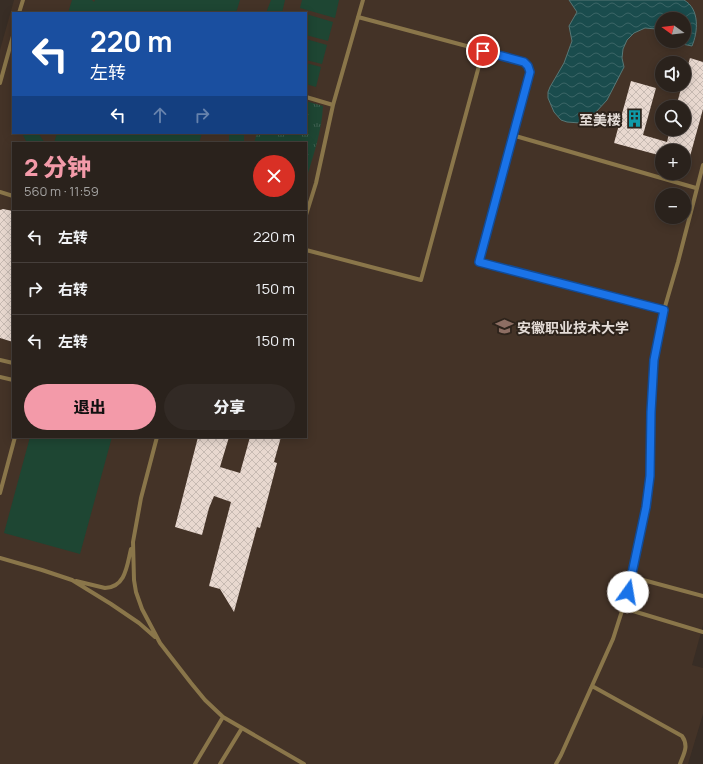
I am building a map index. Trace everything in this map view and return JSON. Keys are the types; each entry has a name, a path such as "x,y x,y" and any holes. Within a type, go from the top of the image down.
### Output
{"lane":[{"path":"19,12 23,0"},
{"path":"307,212 316,183 333,105 363,0"},
{"path":"358,16 519,60 528,66 530,72 479,262 664,310"},
{"path":"0,83 12,40"},
{"path":"307,250 421,280 483,51"},
{"path":"307,97 333,105"},
{"path":"512,136 696,188"},
{"path":"556,764 613,638 632,577 646,507 650,476 651,412 654,360 664,310 703,165"},
{"path":"0,192 12,196"},
{"path":"0,360 12,363"},
{"path":"0,377 12,380"},
{"path":"0,493 15,438"},
{"path":"0,558 72,580 105,588 110,588 120,582 125,574 133,542 141,498 157,438"},
{"path":"133,542 133,570 136,592 142,609 160,643 191,684 223,717 304,764"},
{"path":"632,577 703,596"},
{"path":"72,580 139,623 157,638"},
{"path":"623,608 703,632"},
{"path":"592,686 682,736 686,747 680,764"},
{"path":"195,764 223,717"},
{"path":"220,764 242,728"}],"shaded area":[{"name":"安徽职业技术大学","path":"14,0 703,0 703,625 692,665 703,668 703,714 688,764 0,764 0,50"}],"green space":[{"path":"72,0 92,0 94,2 95,0 240,0 236,12 68,12"},
{"path":"271,0 285,0 282,12 266,12"},
{"path":"302,0 339,0 335,18 300,8"},
{"path":"307,14 333,22 328,41 307,35"},
{"path":"307,39 327,45 322,64 307,60"},
{"path":"307,63 321,67 316,87 307,84"},
{"path":"307,101 323,106 319,134 307,177 307,142 254,142 257,134 307,134"},
{"path":"22,134 39,134 44,142 26,142"},
{"path":"57,134 202,134 199,142 54,142"},
{"path":"229,134 244,134 244,142 229,142"},
{"path":"30,438 112,438 80,554 4,533"}],"water":[{"path":"569,0 684,0 693,9 696,21 696,34 691,46 691,12 655,12 655,29 645,28 634,33 627,40 623,49 622,58 624,67 607,100 595,113 580,123 567,122 561,120 554,112 548,98 548,92 564,63 572,41 569,26 577,12"}],"building":[{"name":"至美楼","path":"691,58 703,62 703,109 691,153 691,144 655,144 655,154 614,143 631,81 655,88 643,135 667,142 668,136 691,136 691,100 678,100 680,92 691,92"},
{"path":"0,210 12,211 12,342 0,338"},
{"path":"198,438 229,438 220,467 240,473 250,438 281,438 274,462 277,463 260,528 257,527 234,612 220,589 209,586 231,502 214,496 209,508 202,535 175,527"}],"place":[{"name":"至美楼","path":"634,119"},
{"name":"安徽职业技术大学","path":"504,327"}],"route":[{"path":"483,51 524,62 527,64 530,72 479,262 664,310 654,360 651,412 650,476 646,507 628,592"}]}
